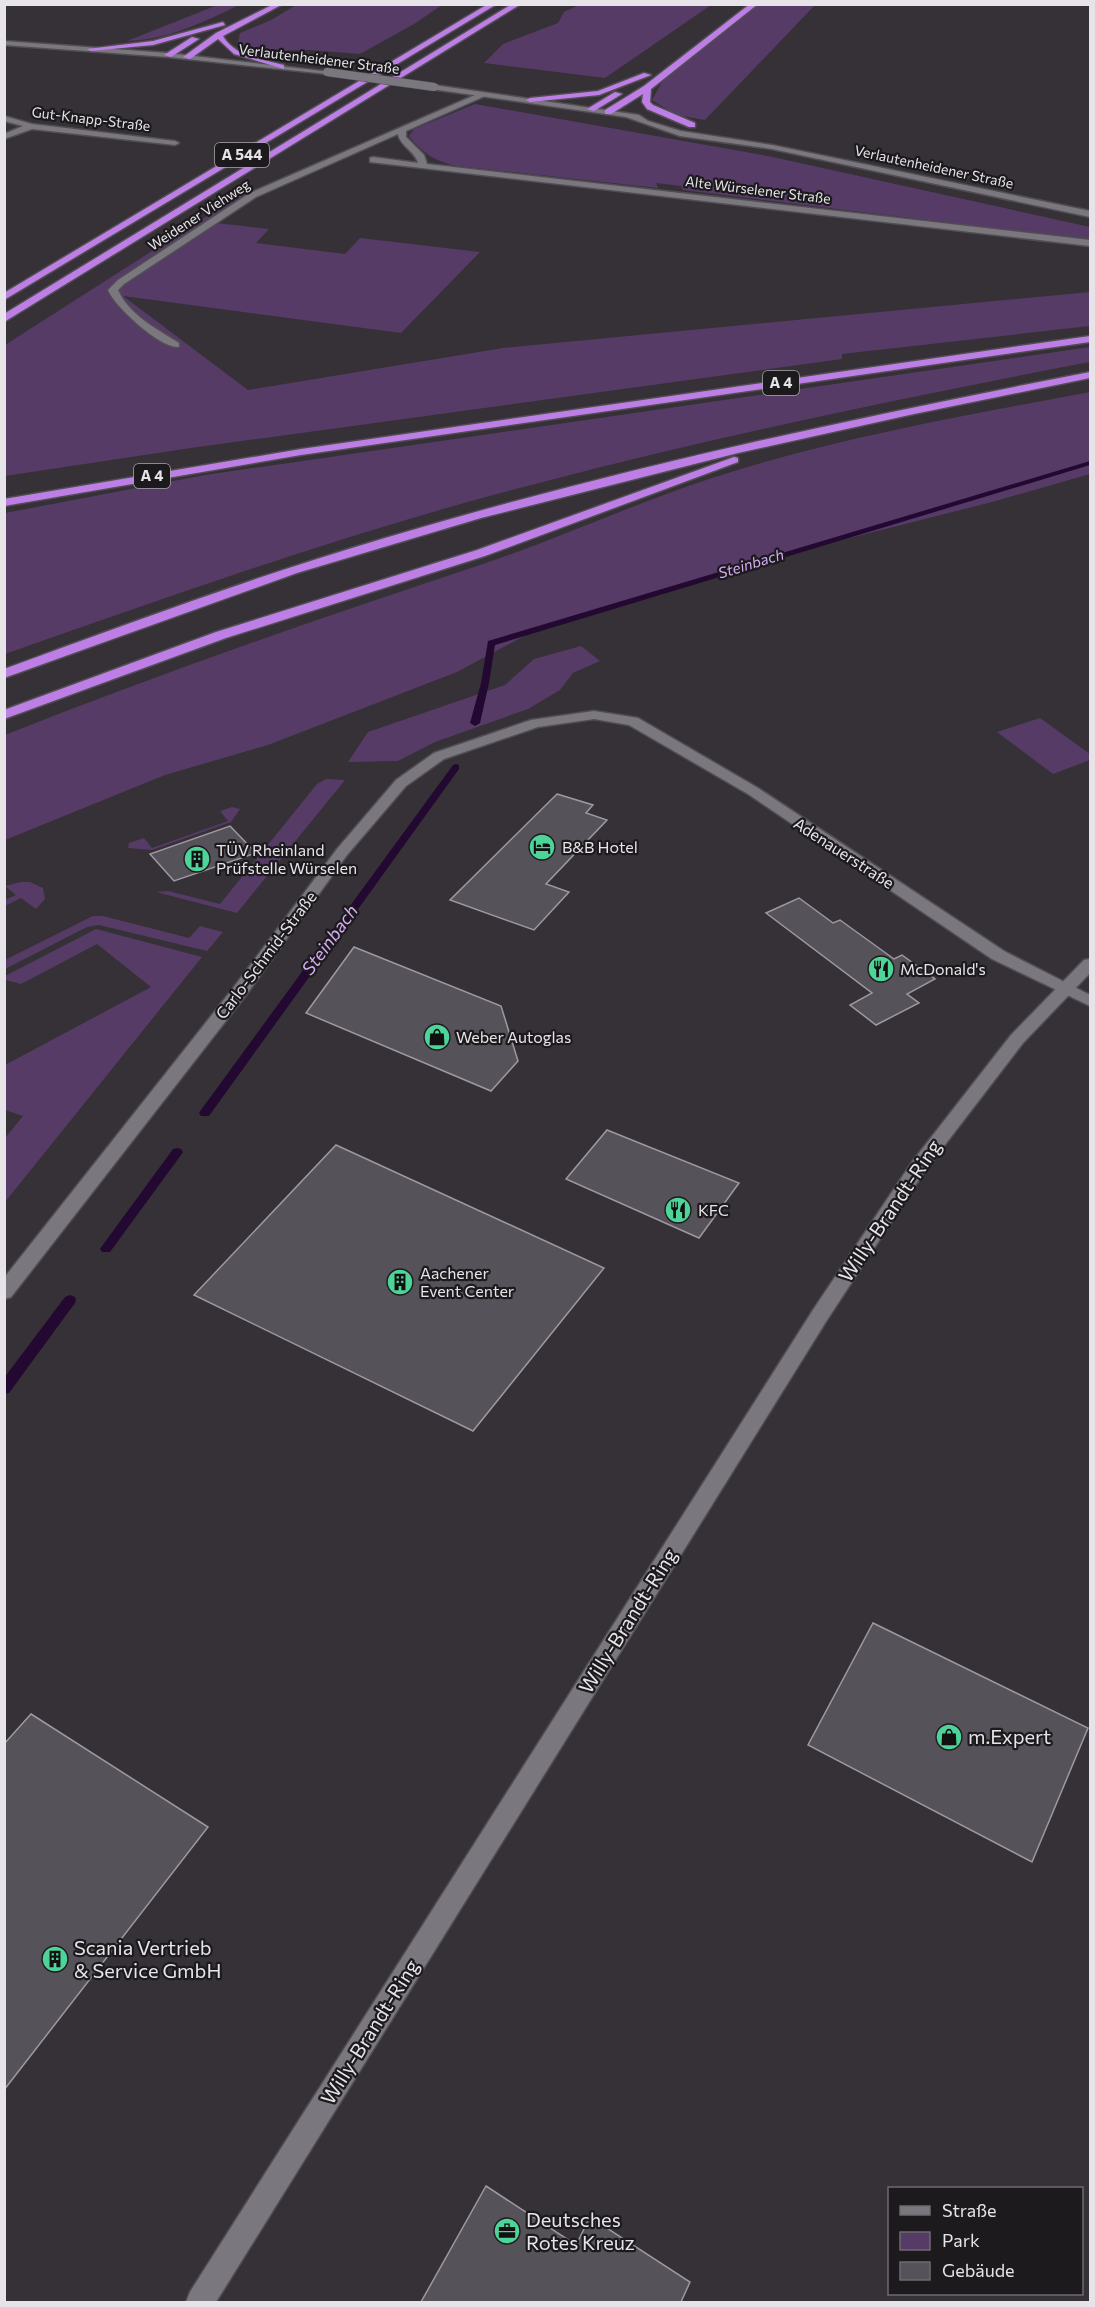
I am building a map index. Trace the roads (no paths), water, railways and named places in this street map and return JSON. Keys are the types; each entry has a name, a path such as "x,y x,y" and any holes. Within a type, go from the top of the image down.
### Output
{"highway":[{"path":"168,55 260,4"},
{"path":"187,57 219,35 280,4"},
{"path":"480,13 488,4"},
{"name":"A 544","path":"4,297 494,4"},
{"name":"A 544","path":"4,319 518,4"},
{"path":"608,112 646,88 755,4"},
{"path":"91,49 153,43 223,24"},
{"path":"219,35 222,43 231,50 281,67"},
{"path":"591,109 656,68"},
{"path":"530,100 599,93 647,75"},
{"path":"646,88 646,102 650,106 692,125"},
{"name":"A 4","path":"4,503 301,452 1090,339"},
{"path":"4,674 224,594 387,541 658,467 818,430 1090,375"},
{"path":"4,715 232,632 515,542 679,479 818,430"}],"street":[{"name":"Verlautenheidener Straße","path":"4,43 168,55 327,72 702,127"},
{"name":"Weidener Viehweg","path":"175,345 136,318 115,297 113,290 121,282 253,195 482,94"},
{"path":"501,96 519,106 666,129"},
{"name":"Verlautenheidener Straße","path":"629,116 666,129 736,143 772,147"},
{"name":"Gut-Knapp-Straße","path":"4,118 31,126 175,143"},
{"path":"4,137 31,126"},
{"path":"402,131 402,138 421,157 423,165"},
{"name":"Verlautenheidener Straße","path":"723,132 772,147 1090,214"},
{"name":"Alte Würselener Straße","path":"373,160 1090,243"},
{"name":"Adenauerstraße","path":"594,715 633,721 702,760 998,955 1090,1001"},
{"name":"Carlo-Schmid-Straße","path":"4,1292 232,1000 342,852 401,783 439,756 536,723 594,715"},
{"name":"Willy-Brandt-Ring","path":"200,2302 820,1315 918,1167 1017,1039 1090,964"}],"waterway":[{"name":"Steinbach","path":"475,723 485,683 491,643 1090,463"},
{"name":"Steinbach","path":"205,1113 456,767"},
{"name":"Steinbach","path":"106,1249 177,1152"},
{"name":"Steinbach","path":"4,1389 70,1300"}],"place":[{"name":"B&B Hotel","path":"542,847"},
{"name":"TÜV Rheinland Prüfstelle Würselen","path":"197,859"},
{"name":"McDonald's","path":"881,969"},
{"name":"Weber Autoglas","path":"437,1037"},
{"name":"KFC","path":"678,1210"},
{"name":"Aachener Event Center","path":"400,1282"},
{"name":"m.Expert","path":"949,1737"},
{"name":"Scania Vertrieb & Service GmbH","path":"55,1959"},
{"name":"Deutsches Rotes Kreuz","path":"507,2231"}]}
